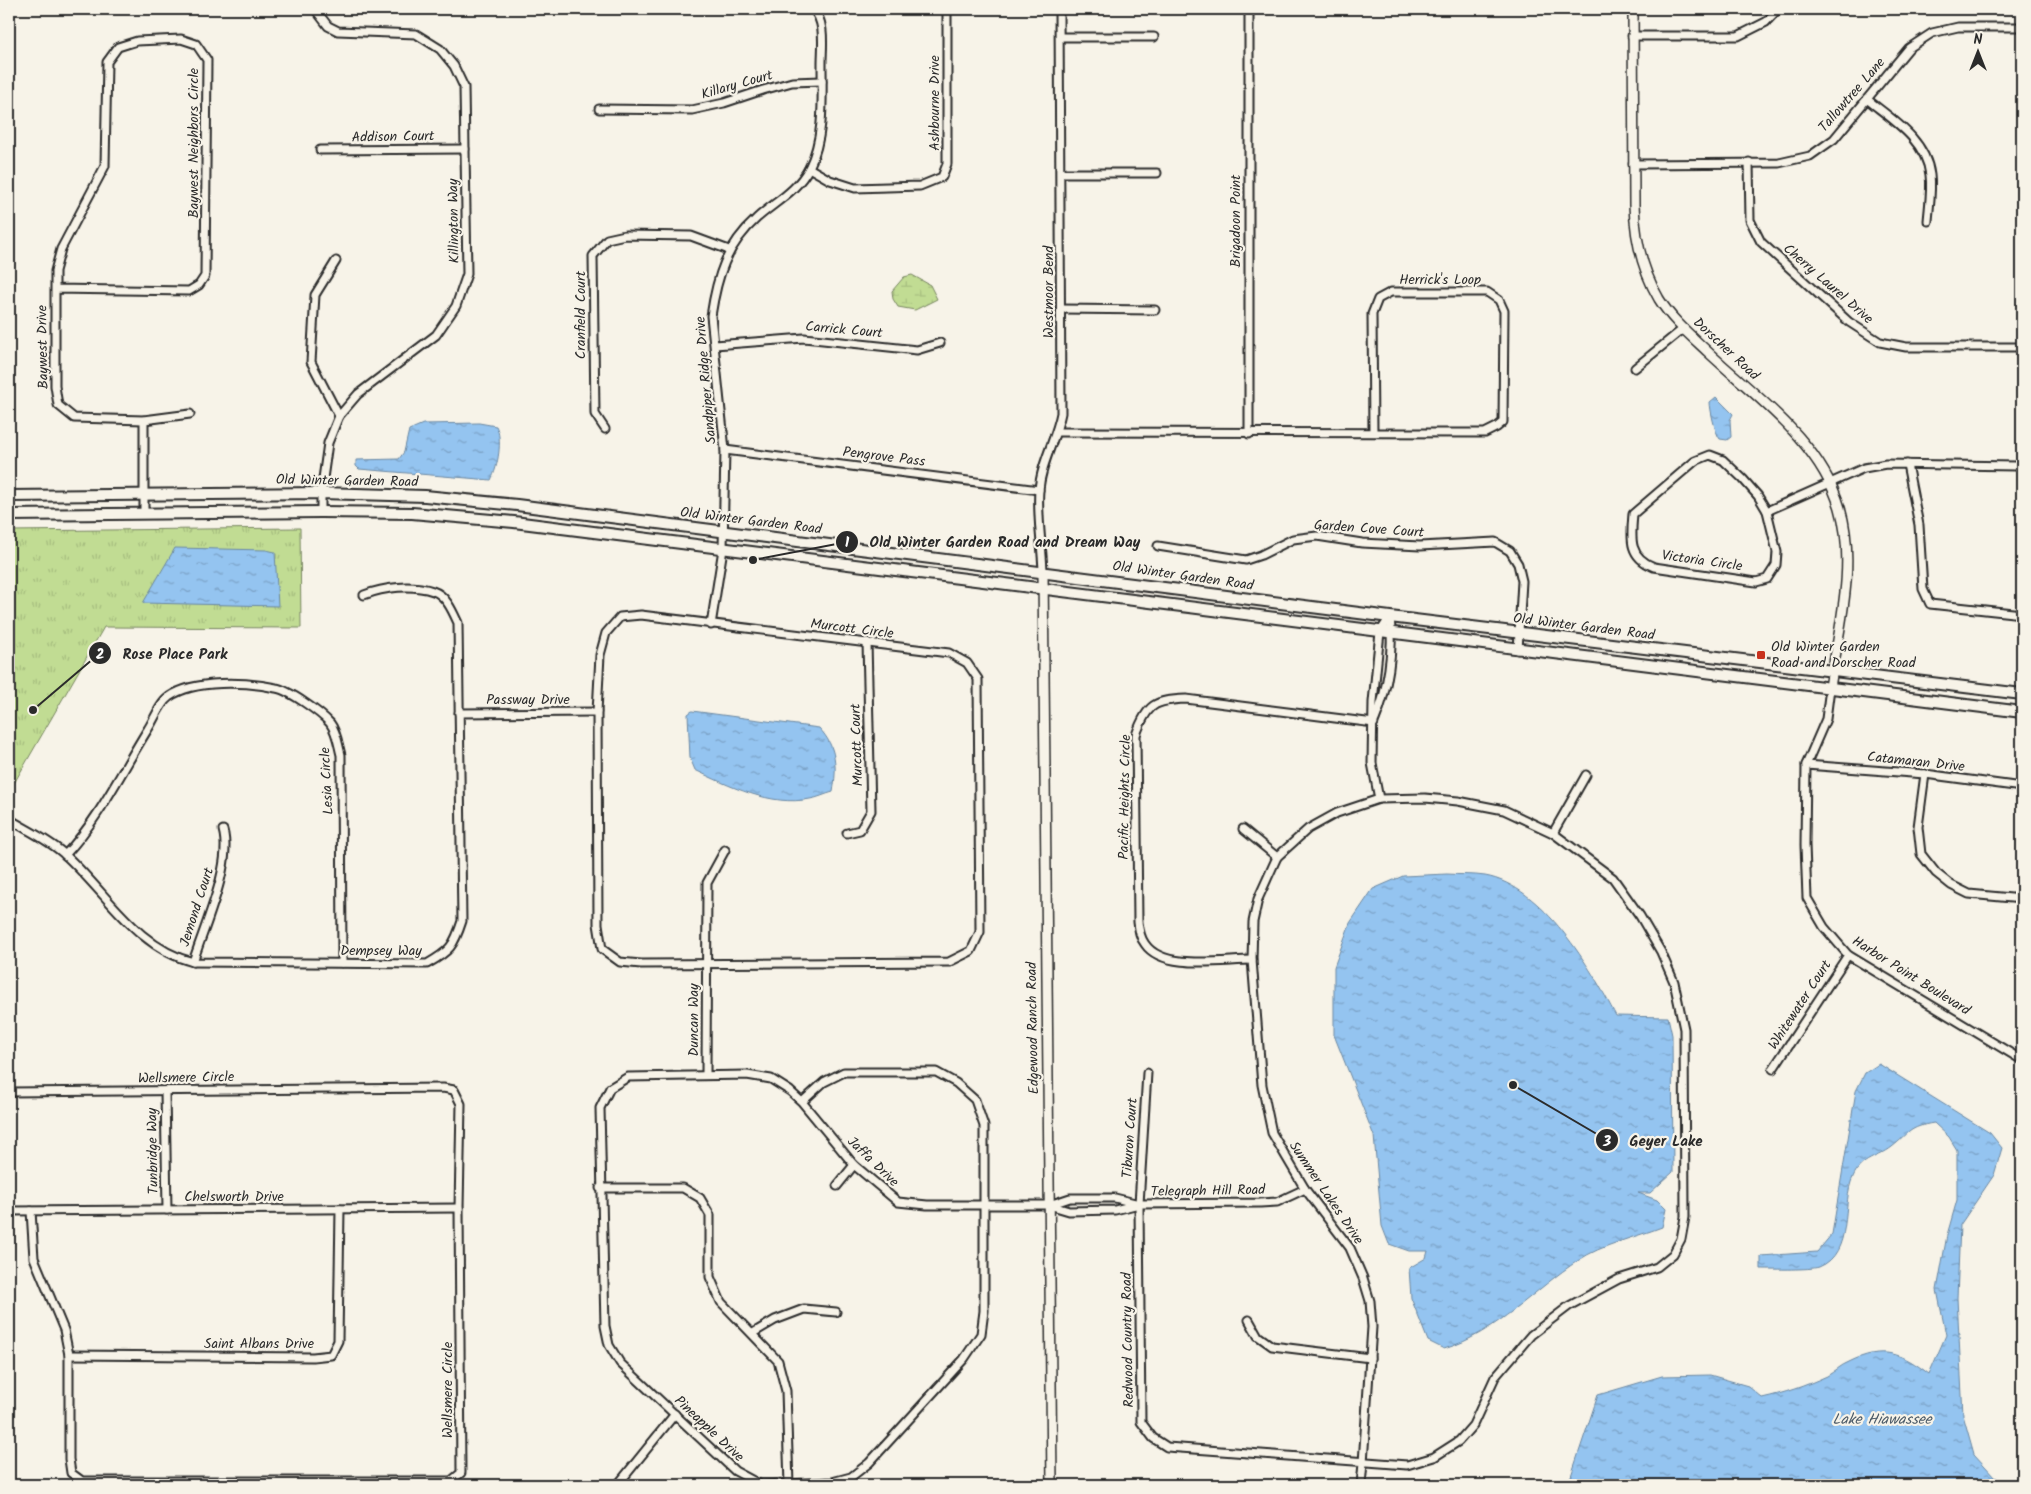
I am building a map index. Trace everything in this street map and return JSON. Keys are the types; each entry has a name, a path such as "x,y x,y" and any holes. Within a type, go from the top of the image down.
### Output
{"main road":[{"name":"Old Winter Garden Road","path":"9,496 321,493 425,496 517,505 1390,617 2022,694"},
{"path":"9,515 412,513 504,521 2022,712"}],"street":[{"name":"Killington Way","path":"315,9 328,26 338,31 416,34 440,49 454,66 464,87 467,274 456,306 436,335 358,394 339,416 328,443 321,493 321,512"},
{"name":"Sandpiper Ridge Drive","path":"711,625 723,549 725,450 711,316 714,294 721,267 729,250 755,220 798,186 809,168 816,149 822,124 822,38 820,16 813,9"},
{"name":"Ashbourne Drive","path":"809,168 830,180 855,188 920,186 942,177 947,164 947,9"},
{"name":"Westmoor Bend","path":"1043,571 1039,490 1045,462 1058,432 1061,413 1062,173 1059,9"},
{"name":"Brigadoon Point","path":"1249,9 1249,434"},
{"name":"Dorscher Road","path":"1633,9 1634,226 1642,262 1660,299 1683,329 1801,438 1820,464 1830,483 1843,523 1846,557 1841,614 1830,688"},
{"path":"1632,36 1738,36 1766,22 1778,9"},
{"name":"Tallowtree Lane","path":"1633,164 1779,163 1810,156 1834,139 1868,100 1908,48 1932,33 1958,27 2022,27"},
{"path":"1060,37 1154,37"},
{"name":"Baywest Neighbors Circle","path":"180,39 196,44 206,60 205,276 199,285 189,291 55,289 55,270 61,249 105,166 107,62 118,47 137,41 180,39"},
{"name":"Killary Court","path":"599,109 692,110 724,103 792,82 822,81"},
{"path":"1868,100 1914,138 1924,153 1930,175 1928,221"},
{"name":"Addison Court","path":"320,150 465,149"},
{"name":"Cherry Laurel Drive","path":"1749,162 1750,220 1762,242 1850,322 1880,342 1906,347 2022,347"},
{"path":"1062,173 1156,173"},
{"name":"Cranfield Court","path":"605,429 595,414 593,256 607,239 625,235 691,236 729,250"},
{"path":"336,261 315,295 311,362 339,416"},
{"name":"Baywest Drive","path":"55,289 55,386 58,405 74,418 144,420 190,414"},
{"name":"Herrick's Loop","path":"1058,432 1249,434 1485,433 1498,427 1503,422 1504,311 1499,300 1487,292 1391,292 1378,299 1372,314 1373,432"},
{"path":"1062,309 1155,310"},
{"path":"1635,368 1683,329"},
{"name":"Carrick Court","path":"715,345 804,338 917,350 940,343"},
{"path":"144,420 144,514"},
{"name":"Pengrove Pass","path":"725,450 1039,490"},
{"name":"Victoria Circle","path":"1710,455 1723,460 1743,479 1758,496 1766,511 1777,552 1776,565 1767,579 1756,582 1654,567 1643,563 1634,552 1631,534 1633,514 1696,462 1710,455"},
{"path":"1766,511 1864,468 1886,464 2016,466 2022,468"},
{"path":"1907,464 1919,525 1922,589 1930,604 2022,614"},
{"name":"Garden Cove Court","path":"1158,546 1246,560 1261,555 1293,538 1317,536 1362,542 1420,546 1495,542 1510,551 1518,564 1522,581 1518,650"},
{"name":"Edgewood Ranch Road","path":"1043,571 1052,1485"},
{"name":"Dempsey Way","path":"9,819 54,845 145,938 172,957 193,962 427,964 445,954 455,942 462,921 458,624 451,606 434,591 401,588 378,590 364,596"},
{"name":"Murcott Circle","path":"642,615 711,625 949,653 967,664 978,679 980,932 971,951 949,962 706,964 620,962 602,949 598,924 597,712 600,655 606,633 620,617 642,615"},
{"path":"1379,800 1372,763 1373,702 1380,632 1390,617"},
{"path":"1374,722 1384,699 1392,633 1390,617"},
{"name":"Murcott Court","path":"847,833 860,830 871,811 867,642"},
{"name":"Lesia Circle","path":"65,855 83,837 100,812 168,697 190,688 226,684 256,684 281,688 330,723 337,737 341,755 342,963"},
{"name":"Harbor Point Boulevard","path":"1830,688 1826,718 1806,765 1805,845 1807,898 1824,927 1848,955 2022,1060"},
{"name":"Pacific Heights Circle","path":"1252,960 1175,961 1158,956 1146,946 1141,938 1138,922 1136,735 1143,714 1162,700 1186,699 1374,722"},
{"name":"Passway Drive","path":"459,713 597,712"},
{"name":"Catamaran Drive","path":"1806,765 1925,774 2022,787"},
{"path":"1925,774 1918,827 1920,854 1936,873 1951,885 1969,894 2022,899"},
{"path":"1553,833 1586,775"},
{"name":"Summer Lakes Drive","path":"1361,1485 1370,1358 1371,1310 1363,1278 1350,1248 1305,1189 1272,1133 1262,1085 1252,960 1253,922 1258,899 1277,857 1308,829 1336,813 1379,800 1425,798 1458,801 1504,810 1553,833"},
{"path":"1243,829 1277,857"},
{"name":"Jemond Court","path":"193,962 223,871 226,842 223,830"},
{"name":"Redwood Country Road","path":"1139,1204 1142,1422 1153,1438 1167,1447 1407,1465 1434,1457 1459,1441 1473,1425 1495,1378 1532,1335 1569,1306 1619,1279 1657,1267 1673,1254 1681,1239 1685,1217 1684,1029 1674,982 1661,952 1640,916 1613,878 1553,833"},
{"name":"Duncan Way","path":"706,1075 708,883 725,850"},
{"name":"Whitewater Court","path":"1773,1069 1848,955"},
{"name":"Pineapple Drive","path":"706,1075 628,1076 610,1088 600,1108 600,1188 605,1326 609,1344 620,1363 735,1471 761,1485 832,1482 851,1477 869,1463 964,1359 981,1334 984,1311 984,1126 975,1100 956,1083 936,1072 844,1072 824,1082 802,1102"},
{"name":"Tiburon Court","path":"1139,1204 1147,1073"},
{"name":"Jaffa Drive","path":"706,1075 747,1075 771,1079 802,1102 854,1165 898,1202 927,1205 1049,1205"},
{"name":"Wellsmere Circle","path":"9,1092 443,1088 454,1090 461,1104 459,1208 461,1473 451,1481 82,1481 71,1473 69,1459 69,1355 64,1330 34,1258 31,1211"},
{"name":"Tunbridge Way","path":"164,1091 167,1210"},
{"path":"837,1186 854,1165"},
{"path":"600,1188 683,1188 700,1198 710,1215 710,1277 721,1302 778,1361 786,1391 789,1485"},
{"name":"Telegraph Hill Road","path":"1049,1205 1069,1212 1116,1210 1139,1204 1277,1202 1305,1189"},
{"name":"Telegraph Hill Road","path":"1049,1205 1070,1198 1115,1198 1139,1204"},
{"name":"Chelsworth Drive","path":"9,1211 459,1208"},
{"name":"Saint Albans Drive","path":"69,1355 313,1357 331,1355 338,1341 340,1209"},
{"path":"753,1333 775,1320 804,1309 836,1312"},
{"path":"1249,1320 1258,1336 1272,1346 1370,1358"},
{"path":"620,1482 675,1414"}],"green space":[{"path":"912,275 930,285 937,299 915,310 898,307 893,299 892,291 904,277"},
{"path":"300,528 301,628 104,627 9,792 9,531"}],"water":[{"path":"1716,397 1733,414 1730,420 1731,437 1727,440 1720,439 1713,421 1710,402"},
{"path":"479,423 496,426 498,432 499,453 491,480 359,469 356,466 356,460 399,459 404,452 409,430 423,424"},
{"path":"175,548 266,550 275,552 278,606 143,603"},
{"path":"692,711 819,728 829,742 834,758 833,792 816,798 795,801 765,798 695,770 690,758 688,714"},
{"path":"1447,874 1485,876 1506,883 1526,895 1545,912 1579,953 1616,1016 1668,1017 1672,1035 1673,1172 1650,1193 1638,1193 1657,1200 1666,1209 1662,1227 1608,1246 1579,1260 1498,1321 1463,1342 1444,1349 1428,1341 1411,1298 1409,1268 1426,1258 1428,1251 1409,1251 1389,1244 1382,1226 1374,1136 1334,1035 1334,967 1350,923 1373,889 1403,876"},
{"name":"Lake Hiawassee","path":"1879,1064 1990,1133 2002,1148 1994,1175 1960,1225 1957,1298 1963,1415 1974,1454 1995,1477 2009,1485 1568,1485 1598,1395 1662,1376 1710,1375 1748,1386 1762,1398 1819,1380 1846,1363 1861,1357 1882,1353 1901,1356 1929,1374 1946,1335 1937,1290 1947,1235 1957,1200 1957,1150 1949,1137 1934,1123 1919,1126 1910,1131 1887,1151 1865,1162 1856,1171 1850,1187 1842,1239 1837,1251 1830,1260 1814,1268 1761,1269 1761,1256 1817,1252 1832,1234 1856,1091 1865,1073"}],"place":[{"name":"Old Winter Garden Road and Dream Way","path":"753,560"},
{"name":"Old Winter Garden Road and Dorscher Road","path":"1761,655"},
{"name":"Rose Place Park","path":"33,710"},
{"name":"Geyer Lake","path":"1513,1085"}]}
